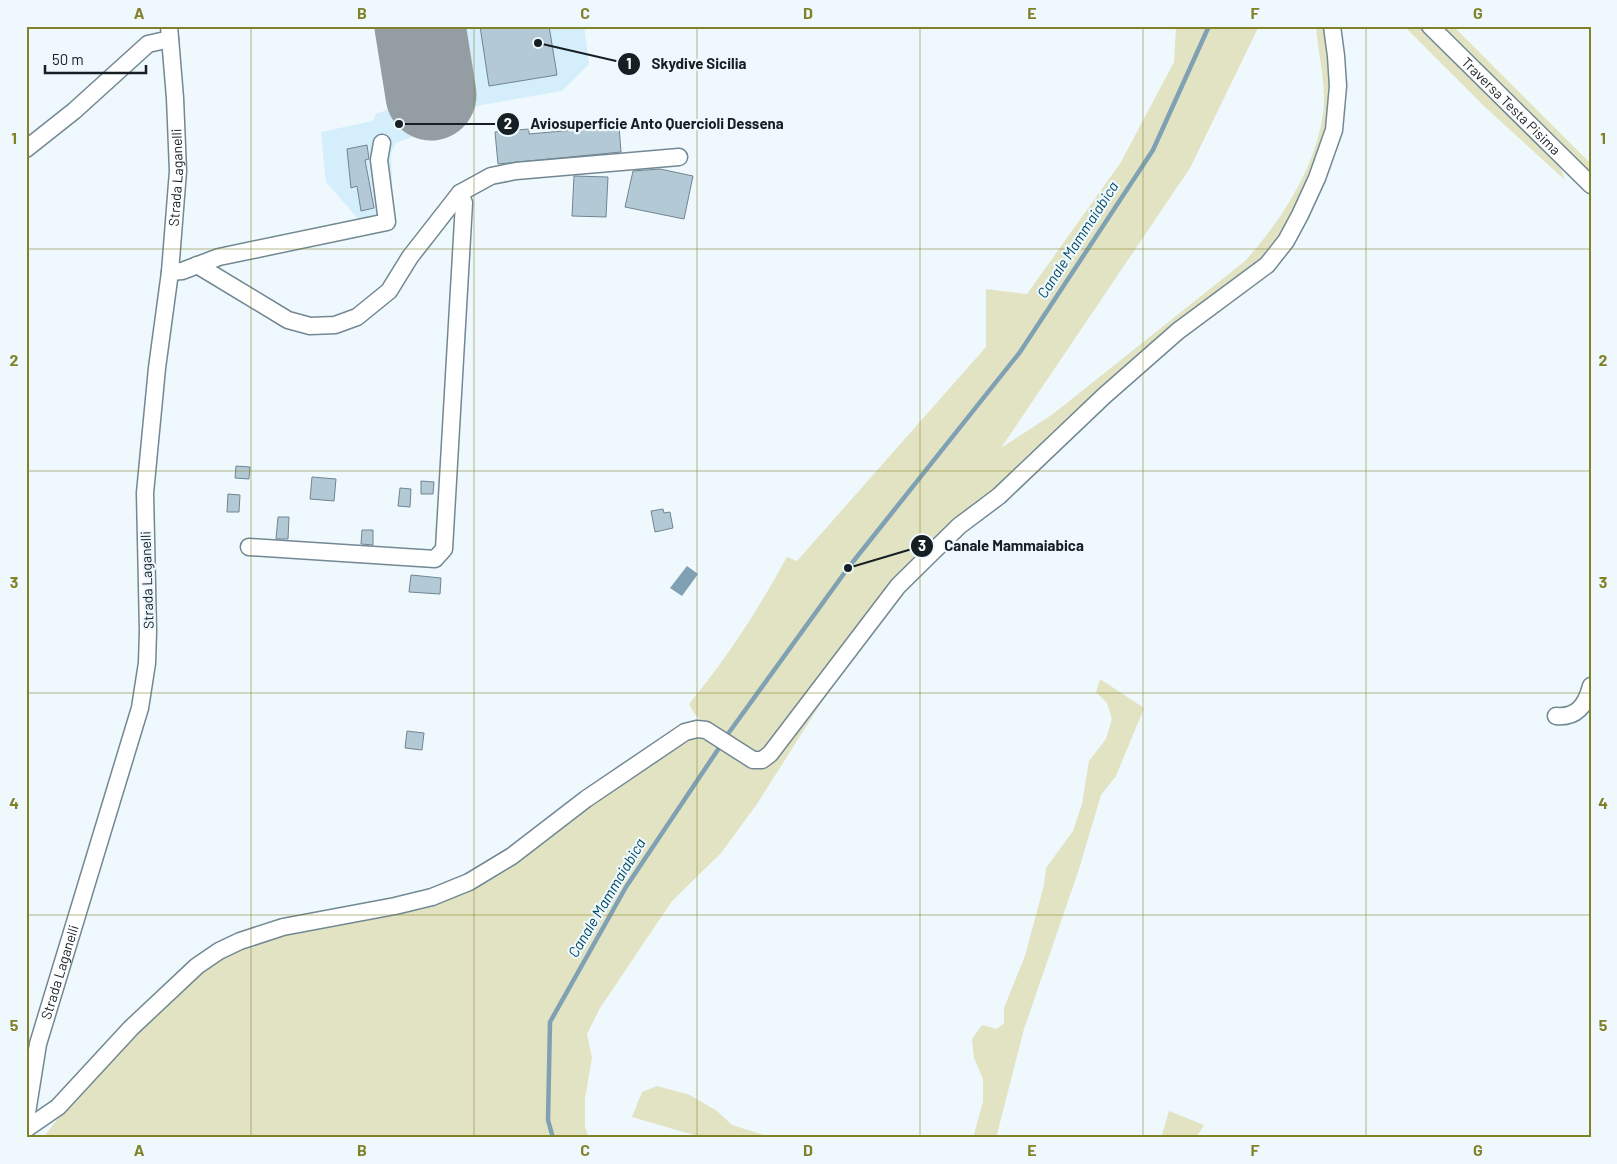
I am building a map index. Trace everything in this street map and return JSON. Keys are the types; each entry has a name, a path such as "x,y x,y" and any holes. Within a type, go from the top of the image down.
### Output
{"street":[{"path":"26,1129 58,1107 145,1015 197,966 220,951 240,941 283,928 432,897 469,882 512,856 586,798 685,732 697,729 706,730 753,760 762,760 770,754 898,586 959,526 999,496 1104,396 1178,332 1267,265 1286,241 1317,178 1334,130 1338,86 1332,26"},
{"name":"Traversa Testa Pisima","path":"1430,26 1591,185"},
{"path":"26,149 74,111 148,44 170,33"},
{"name":"Strada Laganelli","path":"26,1119 38,1044 140,708 147,663 145,493 157,368 170,272 178,171 170,33"},
{"path":"170,272 218,257 387,222 379,160 382,142"},
{"path":"197,265 288,320 310,326 336,325 357,317 389,291 410,257 460,194 491,176 516,171 679,156"},
{"path":"249,547 436,559 444,550 461,278 464,203 460,194"},
{"path":"1556,716 1568,717 1582,709 1591,686"}],"shaded area":[{"path":"377,26 584,26 589,64 562,91 481,105 455,114 437,128 396,143 391,153 393,213 360,221 326,182 321,132 373,121 376,114 389,109"},
{"path":"687,566 698,574 682,596 670,588"}],"green space":[{"path":"1176,26 1259,26 1190,168 1001,448 1053,414 1245,261 1271,229 1304,174 1319,134 1323,114 1324,93 1316,26 1327,26 1333,73 1323,155 1269,256 965,516 950,522 921,554 761,754 741,760 751,768 764,766 861,640 757,804 721,853 672,901 600,1008 587,1034 592,1058 585,1098 585,1127 589,1138 43,1138 95,1076 165,1006 189,984 228,955 282,935 398,913 444,901 679,740 698,738 707,726 694,713 689,704 741,633 787,557 797,561 986,347 986,289 1027,294 1121,162 1174,62"},
{"path":"1404,26 1421,26 1561,169 1565,180 1486,108"},
{"path":"1439,26 1453,26 1591,164 1591,174"},
{"path":"1100,679 1144,708 1116,776 1101,795 1079,869 1024,1029 996,1138 973,1138 983,1102 983,1079 974,1058 972,1039 982,1025 997,1029 1004,1023 1004,1008 1025,956 1044,885 1046,868 1073,831 1082,804 1089,761 1106,739 1112,719 1107,703 1096,692"},
{"path":"657,1086 690,1095 717,1111 732,1125 774,1138 704,1138 632,1117 642,1092"},
{"path":"1169,1111 1204,1125 1196,1138 1161,1138"}],"building":[{"path":"480,26 549,26 557,75 489,86"},
{"path":"619,126 621,152 498,164 495,132 529,129 529,134"},
{"path":"367,145 369,159 365,160 374,208 361,211 357,186 351,188 347,149"},
{"path":"660,169 693,176 684,219 625,207 633,171"},
{"path":"574,176 608,177 606,217 572,216"},
{"path":"236,466 250,467 249,479 235,478"},
{"path":"312,477 336,479 334,501 310,499"},
{"path":"421,481 434,482 433,494 421,494"},
{"path":"400,488 411,489 410,507 398,506"},
{"path":"228,494 240,495 239,512 227,512"},
{"path":"663,509 664,513 670,512 673,528 655,532 651,511"},
{"path":"278,517 289,517 288,539 276,539"},
{"path":"362,530 373,530 373,545 361,544"},
{"path":"411,575 441,578 440,594 409,592"},
{"path":"407,731 424,733 422,750 405,748"}],"waterway":[{"name":"Canale Mammaiabica","path":"725,738 848,568 1020,352 1153,150 1209,26"},
{"name":"Canale Mammaiabica","path":"553,1138 548,1120 550,1022 626,887 721,745"}],"runway":[{"path":"420,26 431,95"}],"place":[{"name":"Skydive Sicilia","path":"538,43"},
{"name":"Aviosuperficie Anto Quercioli Dessena","path":"399,124"},
{"name":"Canale Mammaiabica","path":"848,568"}]}
